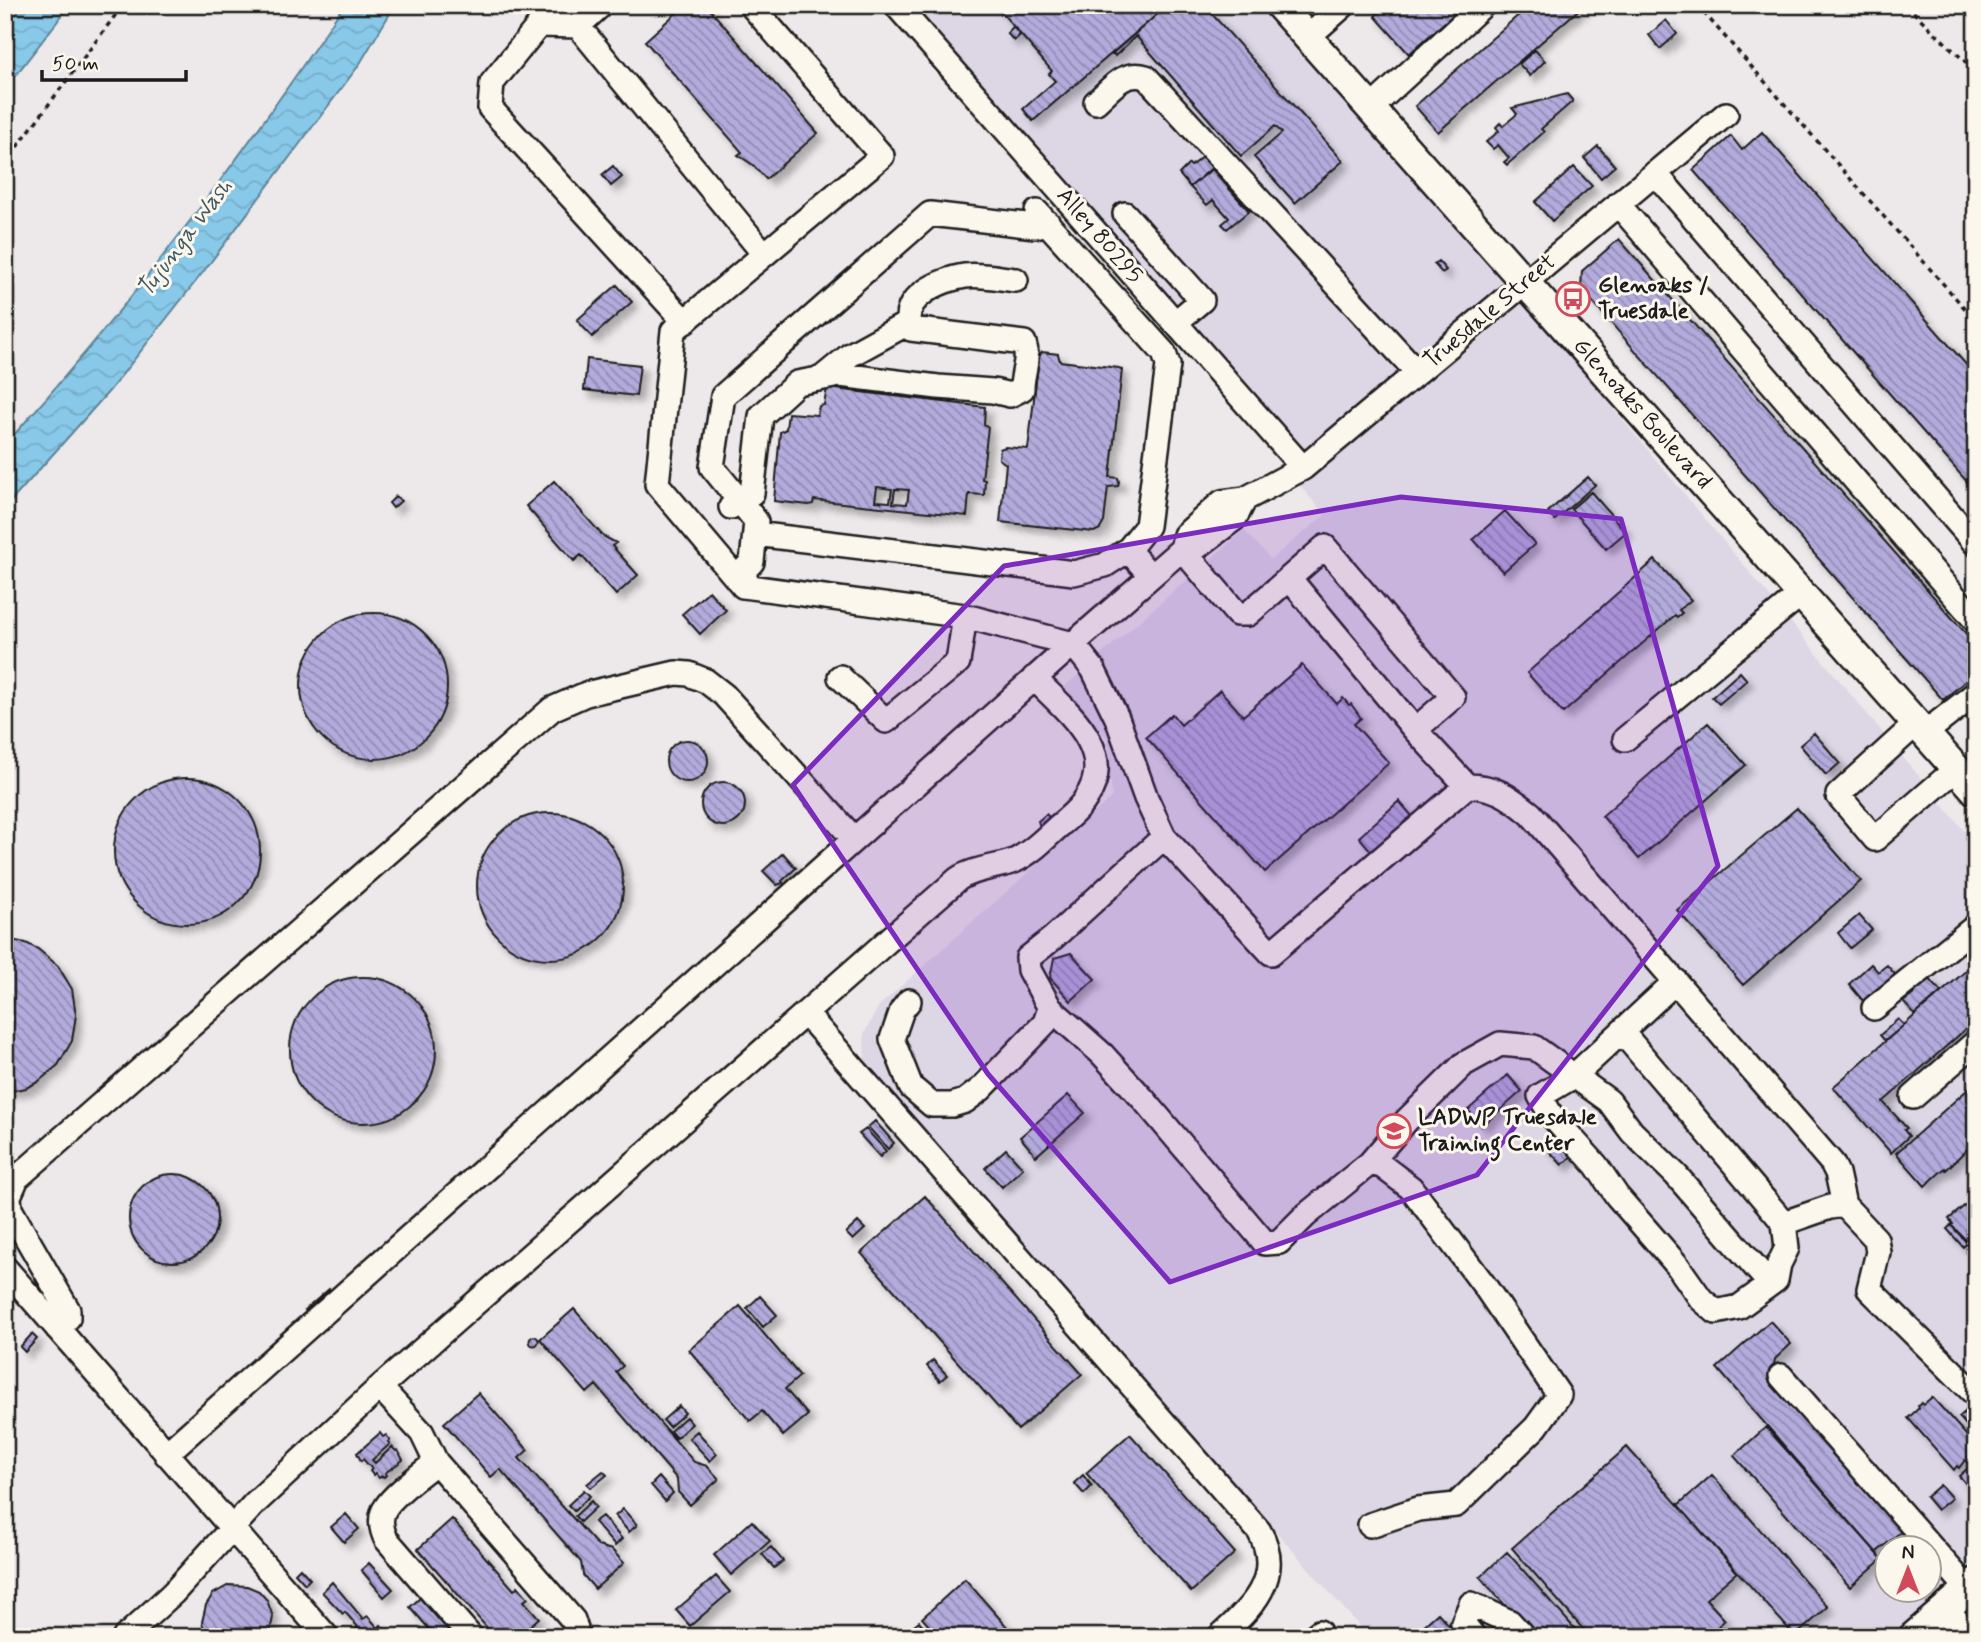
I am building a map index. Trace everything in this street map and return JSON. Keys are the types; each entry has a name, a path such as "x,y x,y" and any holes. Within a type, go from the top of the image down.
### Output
{"main road":[{"name":"Glenoaks Boulevard","path":"1279,5 1976,791"},
{"path":"1913,1637 1972,1585"}],"street":[{"path":"601,5 578,26 539,25 492,83 490,108 685,321"},
{"path":"751,5 882,156 673,331 656,484 744,577 965,616 1073,643 1093,669 1117,718 1146,798 1164,836 1271,953 1466,786 1486,786 1511,798 1531,814 1832,1163 1844,1205 1876,1239 1878,1252 1869,1289 1976,1395"},
{"name":"Alley 80295","path":"896,5 1303,468"},
{"path":"1308,37 1344,5"},
{"path":"1371,108 1483,5"},
{"path":"578,26 764,254"},
{"path":"1096,102 1125,77 1136,74 1146,78 1417,372"},
{"name":"Truesdale Street","path":"1182,549 1197,547 1235,518 1245,499 1303,468 1726,114"},
{"path":"1655,173 1976,544"},
{"path":"744,577 752,562 756,521 700,469 711,387 927,199 1036,210 1164,353 1168,365 1147,526 1128,550 1105,565 1074,573 755,534"},
{"path":"1618,204 1976,621"},
{"path":"1125,214 1202,300 1175,323"},
{"path":"735,504 752,493 761,416 797,383 840,374 1010,395 1023,388 1028,355 1024,343 911,329 907,311 913,300 947,279 969,276 1016,280"},
{"path":"822,378 850,355 908,323"},
{"path":"735,504 744,524 741,560 744,577"},
{"path":"166,1454 1073,643 1182,549 1237,614 1248,614 1325,547 1453,697 1415,730"},
{"path":"1128,550 1151,576"},
{"path":"1289,578 1415,730 1466,786"},
{"path":"1625,739 1801,594"},
{"path":"840,677 886,721 958,662 965,616"},
{"path":"57,1328 68,1318 68,1310 10,1209 9,1196 17,1178 552,709 586,694 668,674 689,674 706,681 724,695 854,839"},
{"path":"125,1637 166,1600 255,1503 380,1387 958,879 1022,857 1078,809 1088,796 1095,771 1092,743 1081,726 1034,678"},
{"path":"1956,769 1875,839 1838,795 1921,729 1976,693"},
{"path":"1164,836 1028,958 1028,970 1050,1008 1102,1055 1144,1100 1265,1243 1279,1242 1305,1216 1370,1163 1441,1084 1464,1064 1500,1044 1534,1047 1609,1101 1632,1132 1676,1175 1770,1284"},
{"path":"1874,1008 1976,926"},
{"path":"1622,1032 1784,1223 1787,1248 1779,1264 1776,1280 1740,1307 1716,1312 1700,1299 1677,1265 1617,1196 1596,1165 1551,1115 1541,1096 1574,1076 1676,981"},
{"path":"909,1001 902,1010 892,1039 911,1087 932,1105 953,1105 965,1101 981,1089 1045,1023 1050,1008"},
{"path":"806,1014 1259,1531 1267,1555 1261,1590 1247,1613 1219,1637"},
{"path":"1913,1097 1976,1042"},
{"path":"1370,1163 1382,1166 1411,1188 1484,1285 1559,1395 1536,1427 1456,1505 1418,1508 1370,1525"},
{"path":"1784,1223 1830,1207 1844,1205"},
{"path":"5,1268 327,1637"},
{"path":"1781,1376 1972,1585"},
{"path":"380,1387 422,1433 436,1462 572,1620 576,1629 574,1637"},
{"path":"436,1462 387,1505 382,1517 382,1528 386,1539 471,1637"},
{"path":"1474,1637 1463,1623 1471,1604 1510,1622 1524,1637"},
{"path":"1946,1608 1970,1637"}],"path":[{"path":"5,163 123,5"},
{"path":"1697,5 1976,321"},
{"path":"1906,5 1976,72"}],"highlighted area":[{"path":"1401,497 1621,519 1718,866 1477,1175 1170,1282 988,1074 793,785 1004,566"}],"shaded area":[{"path":"880,5 1258,5 1513,288 1976,845 1976,1637 1369,1637 873,1074 865,1061 864,1034 879,1006 1112,797 1107,738 1064,687 1244,530 1271,559 1325,515 1234,407"}],"water":[{"path":"5,5 70,5 5,89"},
{"name":"Tujunga Wash","path":"344,5 395,5 359,65 204,271 110,390 5,508 5,445 140,286 224,176"}],"building":[{"path":"685,5 706,5 818,133 766,179 753,165 738,155 742,152 645,41"},
{"path":"995,5 1158,5 1161,9 1168,5 1033,121 1023,109 1055,81 1049,74 1052,71"},
{"path":"1168,5 1204,5 1343,161 1295,203 1254,157 1282,133 1275,126 1241,156 1136,36 1115,56 1113,53"},
{"path":"1387,5 1464,5 1409,54 1375,16"},
{"path":"1530,5 1584,5 1438,132 1415,106"},
{"path":"1666,20 1677,34 1660,49 1649,35"},
{"path":"1013,27 1020,35 1014,41 1007,33"},
{"path":"1535,50 1545,61 1530,76 1519,64"},
{"path":"1567,94 1573,101 1541,129 1544,132 1507,165 1504,162 1509,158 1498,145 1493,149 1486,142 1499,131 1496,127 1500,123 1503,126 1517,114 1512,108"},
{"path":"1762,132 1976,376 1976,492 1693,170 1731,136 1742,150"},
{"path":"1598,146 1615,166 1601,178 1584,158"},
{"path":"1204,155 1214,166 1190,187 1179,174"},
{"path":"613,166 622,177 611,186 602,175"},
{"path":"1574,167 1592,186 1552,221 1535,202"},
{"path":"1212,169 1249,211 1227,229 1222,224 1229,218 1213,200 1207,205 1190,187"},
{"path":"1619,239 1976,645 1976,672 1943,700 1581,289 1582,271"},
{"path":"1438,261 1446,270 1442,273 1434,264"},
{"path":"617,285 632,302 592,337 577,320"},
{"path":"1042,352 1058,354 1060,361 1122,370 1110,477 1118,478 1119,482 1118,486 1108,487 1104,522 1100,529 1094,532 1000,522 1006,464 999,459 1000,449 1028,449 1039,357"},
{"path":"587,359 640,365 636,396 584,390"},
{"path":"827,388 985,407 984,424 988,427 982,479 985,480 984,495 969,494 967,516 814,500 813,504 809,505 774,501 780,432 786,429 788,413 817,415 819,406 824,405","holes":["877,487 892,489 890,502 875,501","895,489 909,490 907,504 893,503"]},
{"path":"1588,477 1595,485 1555,520 1552,518 1548,512"},
{"path":"554,481 603,536 616,543 612,546 638,575 616,595 581,555 574,561 526,506"},
{"path":"1591,492 1626,532 1606,549 1571,509"},
{"path":"396,496 401,501 393,508 389,503"},
{"path":"1505,511 1535,544 1503,572 1473,539"},
{"path":"1655,560 1691,600 1679,610 1682,613 1677,617 1675,615 1563,713 1527,673"},
{"path":"709,591 726,610 700,634 682,614"},
{"path":"374,613 402,619 425,635 441,658 447,686 441,714 425,737 402,753 374,759 346,753 323,737 307,714 301,686 307,658 323,635 346,619"},
{"path":"1302,665 1337,704 1343,698 1351,704 1361,718 1354,724 1389,763 1265,872 1146,737 1172,714 1181,725 1220,690 1243,716"},
{"path":"1740,672 1747,680 1719,704 1712,697"},
{"path":"1708,723 1746,765 1639,859 1602,816"},
{"path":"1814,733 1840,763 1826,775 1800,745"},
{"path":"687,740 702,746 708,761 702,776 687,782 672,776 666,761 672,746"},
{"path":"187,778 215,784 239,799 254,823 260,851 254,879 239,903 215,918 187,924 159,918 135,903 120,879 114,851 120,823 135,799 159,784"},
{"path":"723,782 739,788 745,804 739,820 723,826 707,820 701,804 707,788"},
{"path":"1399,801 1412,816 1372,852 1359,837"},
{"path":"1797,808 1861,881 1743,985 1677,910"},
{"path":"550,813 578,819 602,834 617,858 623,886 617,914 602,938 578,953 550,959 522,953 498,938 483,914 477,886 483,858 498,834 522,819"},
{"path":"1046,814 1051,819 1040,827 1038,821"},
{"path":"783,853 796,868 783,883 777,885 763,871"},
{"path":"1859,915 1872,930 1850,948 1838,933"},
{"path":"5,939 26,943 38,949 58,966 72,989 76,1015 72,1041 58,1065 38,1082 26,1088 5,1092"},
{"path":"1071,953 1095,979 1071,1001 1050,978 1054,958"},
{"path":"1976,962 1976,1020 1883,1102 1907,1128 1904,1130 1909,1136 1891,1153 1833,1087"},
{"path":"1871,964 1878,972 1887,965 1899,979 1883,993 1878,988 1863,1001 1849,984"},
{"path":"363,977 391,983 415,998 430,1022 436,1050 430,1078 415,1102 391,1117 363,1123 335,1117 311,1102 296,1078 290,1050 296,1022 311,998 335,983"},
{"path":"1928,977 1941,992 1915,1015 1903,1002 1914,994 1912,991"},
{"path":"1898,1019 1904,1025 1885,1041 1880,1035"},
{"path":"1508,1075 1522,1091 1482,1126 1468,1110"},
{"path":"1976,1082 1976,1140 1946,1170 1945,1168 1925,1186 1896,1153"},
{"path":"1068,1095 1085,1113 1036,1156 1020,1137"},
{"path":"875,1121 894,1143 888,1149 868,1127"},
{"path":"866,1129 886,1151 880,1157 859,1134"},
{"path":"1556,1133 1574,1154 1562,1165 1543,1144"},
{"path":"1006,1149 1023,1168 1002,1187 985,1168"},
{"path":"173,1174 198,1181 210,1193 217,1218 210,1243 198,1255 173,1262 148,1255 136,1243 129,1218 136,1193 148,1181"},
{"path":"925,1196 1082,1374 1018,1430 861,1253"},
{"path":"1976,1196 1976,1250 1951,1225 1953,1224 1949,1219"},
{"path":"858,1222 865,1229 853,1240 846,1233"},
{"path":"1951,1225 1967,1243 1963,1247 1947,1229"},
{"path":"329,1289 332,1293 309,1314 305,1310"},
{"path":"760,1296 777,1315 763,1327 747,1308"},
{"path":"740,1306 800,1376 785,1389 808,1415 783,1436 762,1411 750,1421 689,1350"},
{"path":"574,1309 623,1366 616,1372 694,1462 707,1466 719,1479 690,1505 678,1492 677,1479 596,1385 587,1393 540,1339"},
{"path":"1770,1321 1791,1344 1775,1359 1771,1381 1903,1530 1898,1534 1872,1534 1872,1547 1717,1368"},
{"path":"32,1334 37,1339 25,1352 20,1347"},
{"path":"534,1337 538,1341 534,1345 530,1341"},
{"path":"933,1360 947,1375 940,1381 927,1366"},
{"path":"478,1393 528,1450 519,1458 598,1546 612,1550 624,1563 595,1589 583,1575 581,1562 500,1469 491,1477 444,1423"},
{"path":"1932,1397 1976,1446 1976,1450 1968,1457 1970,1459 1954,1470 1908,1418 1921,1403 1923,1405"},
{"path":"1976,1405 1976,1436 1959,1417"},
{"path":"679,1406 685,1413 669,1427 663,1420"},
{"path":"686,1417 692,1424 676,1438 670,1431"},
{"path":"1766,1427 1872,1548 1872,1568 1850,1587 1734,1456"},
{"path":"697,1431 717,1454 710,1461 689,1438"},
{"path":"380,1433 383,1437 386,1435 390,1444 372,1460 375,1463 392,1447 398,1450 403,1460 385,1473 384,1477 379,1478 375,1473 373,1475 370,1471 372,1469 363,1459 361,1461 357,1453"},
{"path":"1130,1434 1235,1553 1191,1592 1086,1473"},
{"path":"1627,1447 1737,1572 1706,1599 1725,1620 1706,1637 1590,1637 1512,1548"},
{"path":"1976,1461 1976,1495 1959,1476"},
{"path":"603,1471 607,1475 591,1488 587,1484"},
{"path":"1083,1475 1092,1486 1084,1494 1074,1483"},
{"path":"1712,1475 1828,1607 1795,1636 1678,1505"},
{"path":"659,1477 673,1493 665,1501 651,1485"},
{"path":"1940,1485 1952,1498 1937,1510 1926,1497"},
{"path":"584,1490 590,1496 574,1511 568,1505"},
{"path":"591,1501 596,1507 580,1522 575,1516"},
{"path":"623,1509 637,1525 629,1532 615,1516"},
{"path":"346,1514 359,1529 344,1542 331,1527"},
{"path":"602,1516 622,1539 615,1546 594,1522"},
{"path":"452,1519 514,1590 518,1586 528,1598 524,1601 539,1618 526,1629 530,1634 527,1637 495,1637 418,1549"},
{"path":"752,1521 770,1541 731,1575 714,1555"},
{"path":"771,1547 783,1561 774,1568 762,1554"},
{"path":"1507,1552 1582,1637 1533,1637 1480,1577"},
{"path":"369,1563 393,1589 384,1597 361,1570"},
{"path":"300,1568 310,1579 305,1584 295,1573"},
{"path":"716,1576 730,1592 690,1626 676,1610"},
{"path":"965,1579 1016,1637 939,1637 922,1618"},
{"path":"332,1582 363,1619 368,1616 378,1628 381,1625 392,1637 362,1637 356,1629 358,1627 345,1612 343,1614 322,1592"},
{"path":"229,1585 247,1586 259,1591 267,1600 273,1617 269,1637 206,1637 202,1622 206,1605 213,1594"},
{"path":"420,1598 449,1630 442,1637 436,1637 410,1607"},
{"path":"1438,1613 1460,1637 1411,1637"},
{"path":"919,1621 927,1630 920,1637 910,1628"}],"place":[{"name":"Glenoaks / Truesdale","path":"1573,299"},
{"name":"LADWP Truesdale Training Center","path":"1394,1131"}]}
